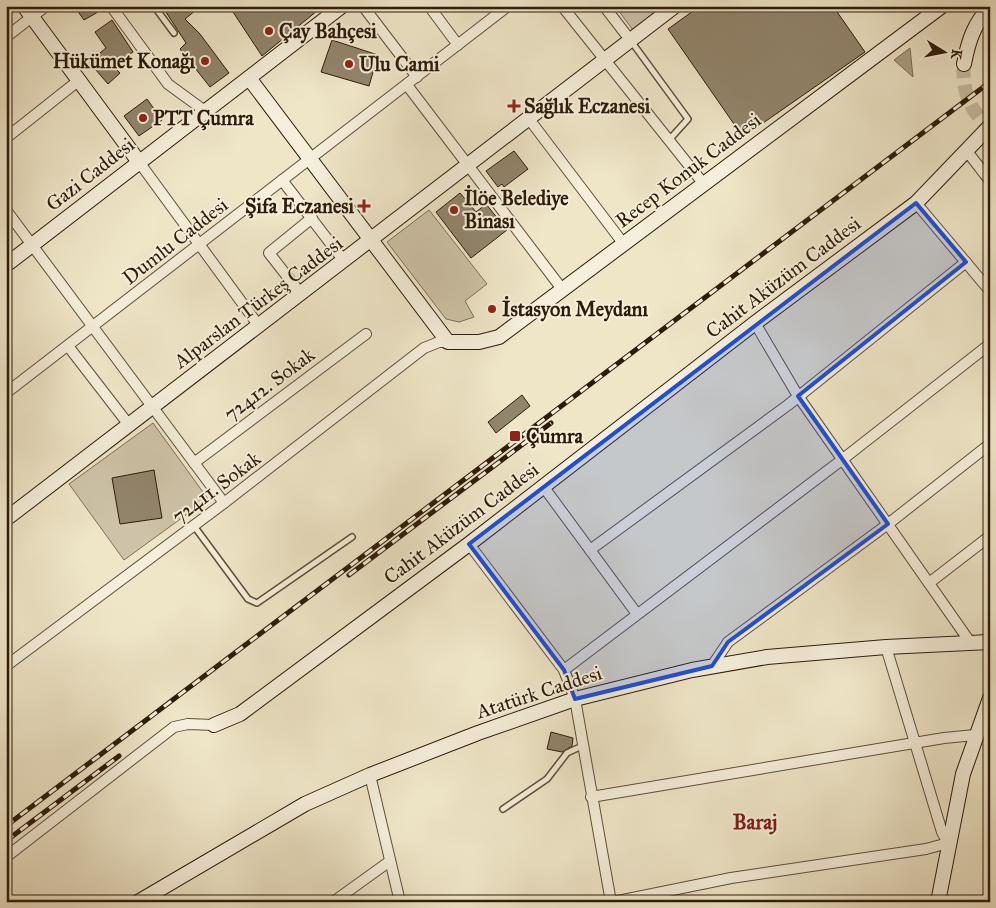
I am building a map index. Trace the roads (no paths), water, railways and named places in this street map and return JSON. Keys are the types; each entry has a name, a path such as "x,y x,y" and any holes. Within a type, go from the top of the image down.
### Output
{"street":[{"path":"6,37 28,12 46,6"},
{"path":"111,6 168,84 205,111"},
{"name":"Gazi Caddesi","path":"6,265 342,6"},
{"path":"363,6 417,77"},
{"name":"Dumlu Caddesi","path":"6,393 508,6"},
{"path":"562,6 703,183"},
{"path":"604,6 631,41"},
{"name":"Alparslan Türkeş Caddesi","path":"6,519 675,6"},
{"name":"Recep Konuk Caddesi","path":"448,342 479,342 499,337 927,11 942,6"},
{"path":"432,7 458,45"},
{"path":"964,64 974,30 982,15 990,8"},
{"path":"28,12 259,326"},
{"path":"249,78 448,342"},
{"path":"6,138 78,81"},
{"path":"407,85 562,289"},
{"path":"529,119 623,243"},
{"name":"Cahit Aküzüm Caddesi","path":"6,857 174,727 188,724 214,725 240,714 469,544 755,323 916,202 990,126"},
{"path":"966,150 990,181"},
{"path":"282,180 344,261"},
{"path":"916,202 990,291"},
{"path":"6,210 224,504"},
{"path":"301,294 269,253 312,218"},
{"path":"590,550 798,396 966,262"},
{"path":"755,323 798,396 970,642"},
{"name":"72412. Sokak","path":"194,463 366,334"},
{"name":"72411. Sokak","path":"6,666 224,504 424,348 439,342 448,342"},
{"path":"564,670 843,459 990,344"},
{"path":"68,346 129,425"},
{"path":"712,666 728,642 888,524 990,444"},
{"path":"543,486 637,614"},
{"path":"929,583 990,536"},
{"path":"469,544 564,670 574,699 612,902 731,878 926,849 948,842"},
{"name":"Atatürk Caddesi","path":"138,902 305,804 370,775 478,732 574,699 712,666 810,652 990,642"},
{"path":"886,647 942,832 948,842"},
{"path":"938,902 948,842 963,774 975,735 990,698"},
{"path":"591,797 916,743 975,735"},
{"path":"370,775 400,902"},
{"path":"334,902 390,861"}],"lane":[{"path":"154,6 174,33"},
{"path":"631,41 688,119 669,140"},
{"path":"194,526 248,598 256,603 352,537"},
{"path":"503,809 547,779 567,753 582,746"}],"tunnel":[{"path":"964,64 964,83 969,100 983,123 990,130"}],"railway":[{"path":"6,826 990,82"},
{"path":"349,575 551,423"},
{"path":"6,841 119,756"}],"place":[{"name":"Çay Bahçesi","path":"269,31"},
{"name":"Hükümet Konağı","path":"205,61"},
{"name":"Ulu Cami","path":"349,64"},
{"name":"Sağlık Eczanesi","path":"514,106"},
{"name":"PTT Çumra","path":"143,118"},
{"name":"Şifa Eczanesi","path":"364,206"},
{"name":"İlöe Belediye Binası","path":"454,210"},
{"name":"İstasyon Meydanı","path":"492,309"},
{"name":"Çumra","path":"515,436"}],"district":[{"name":"Baraj","path":"755,822"}]}
